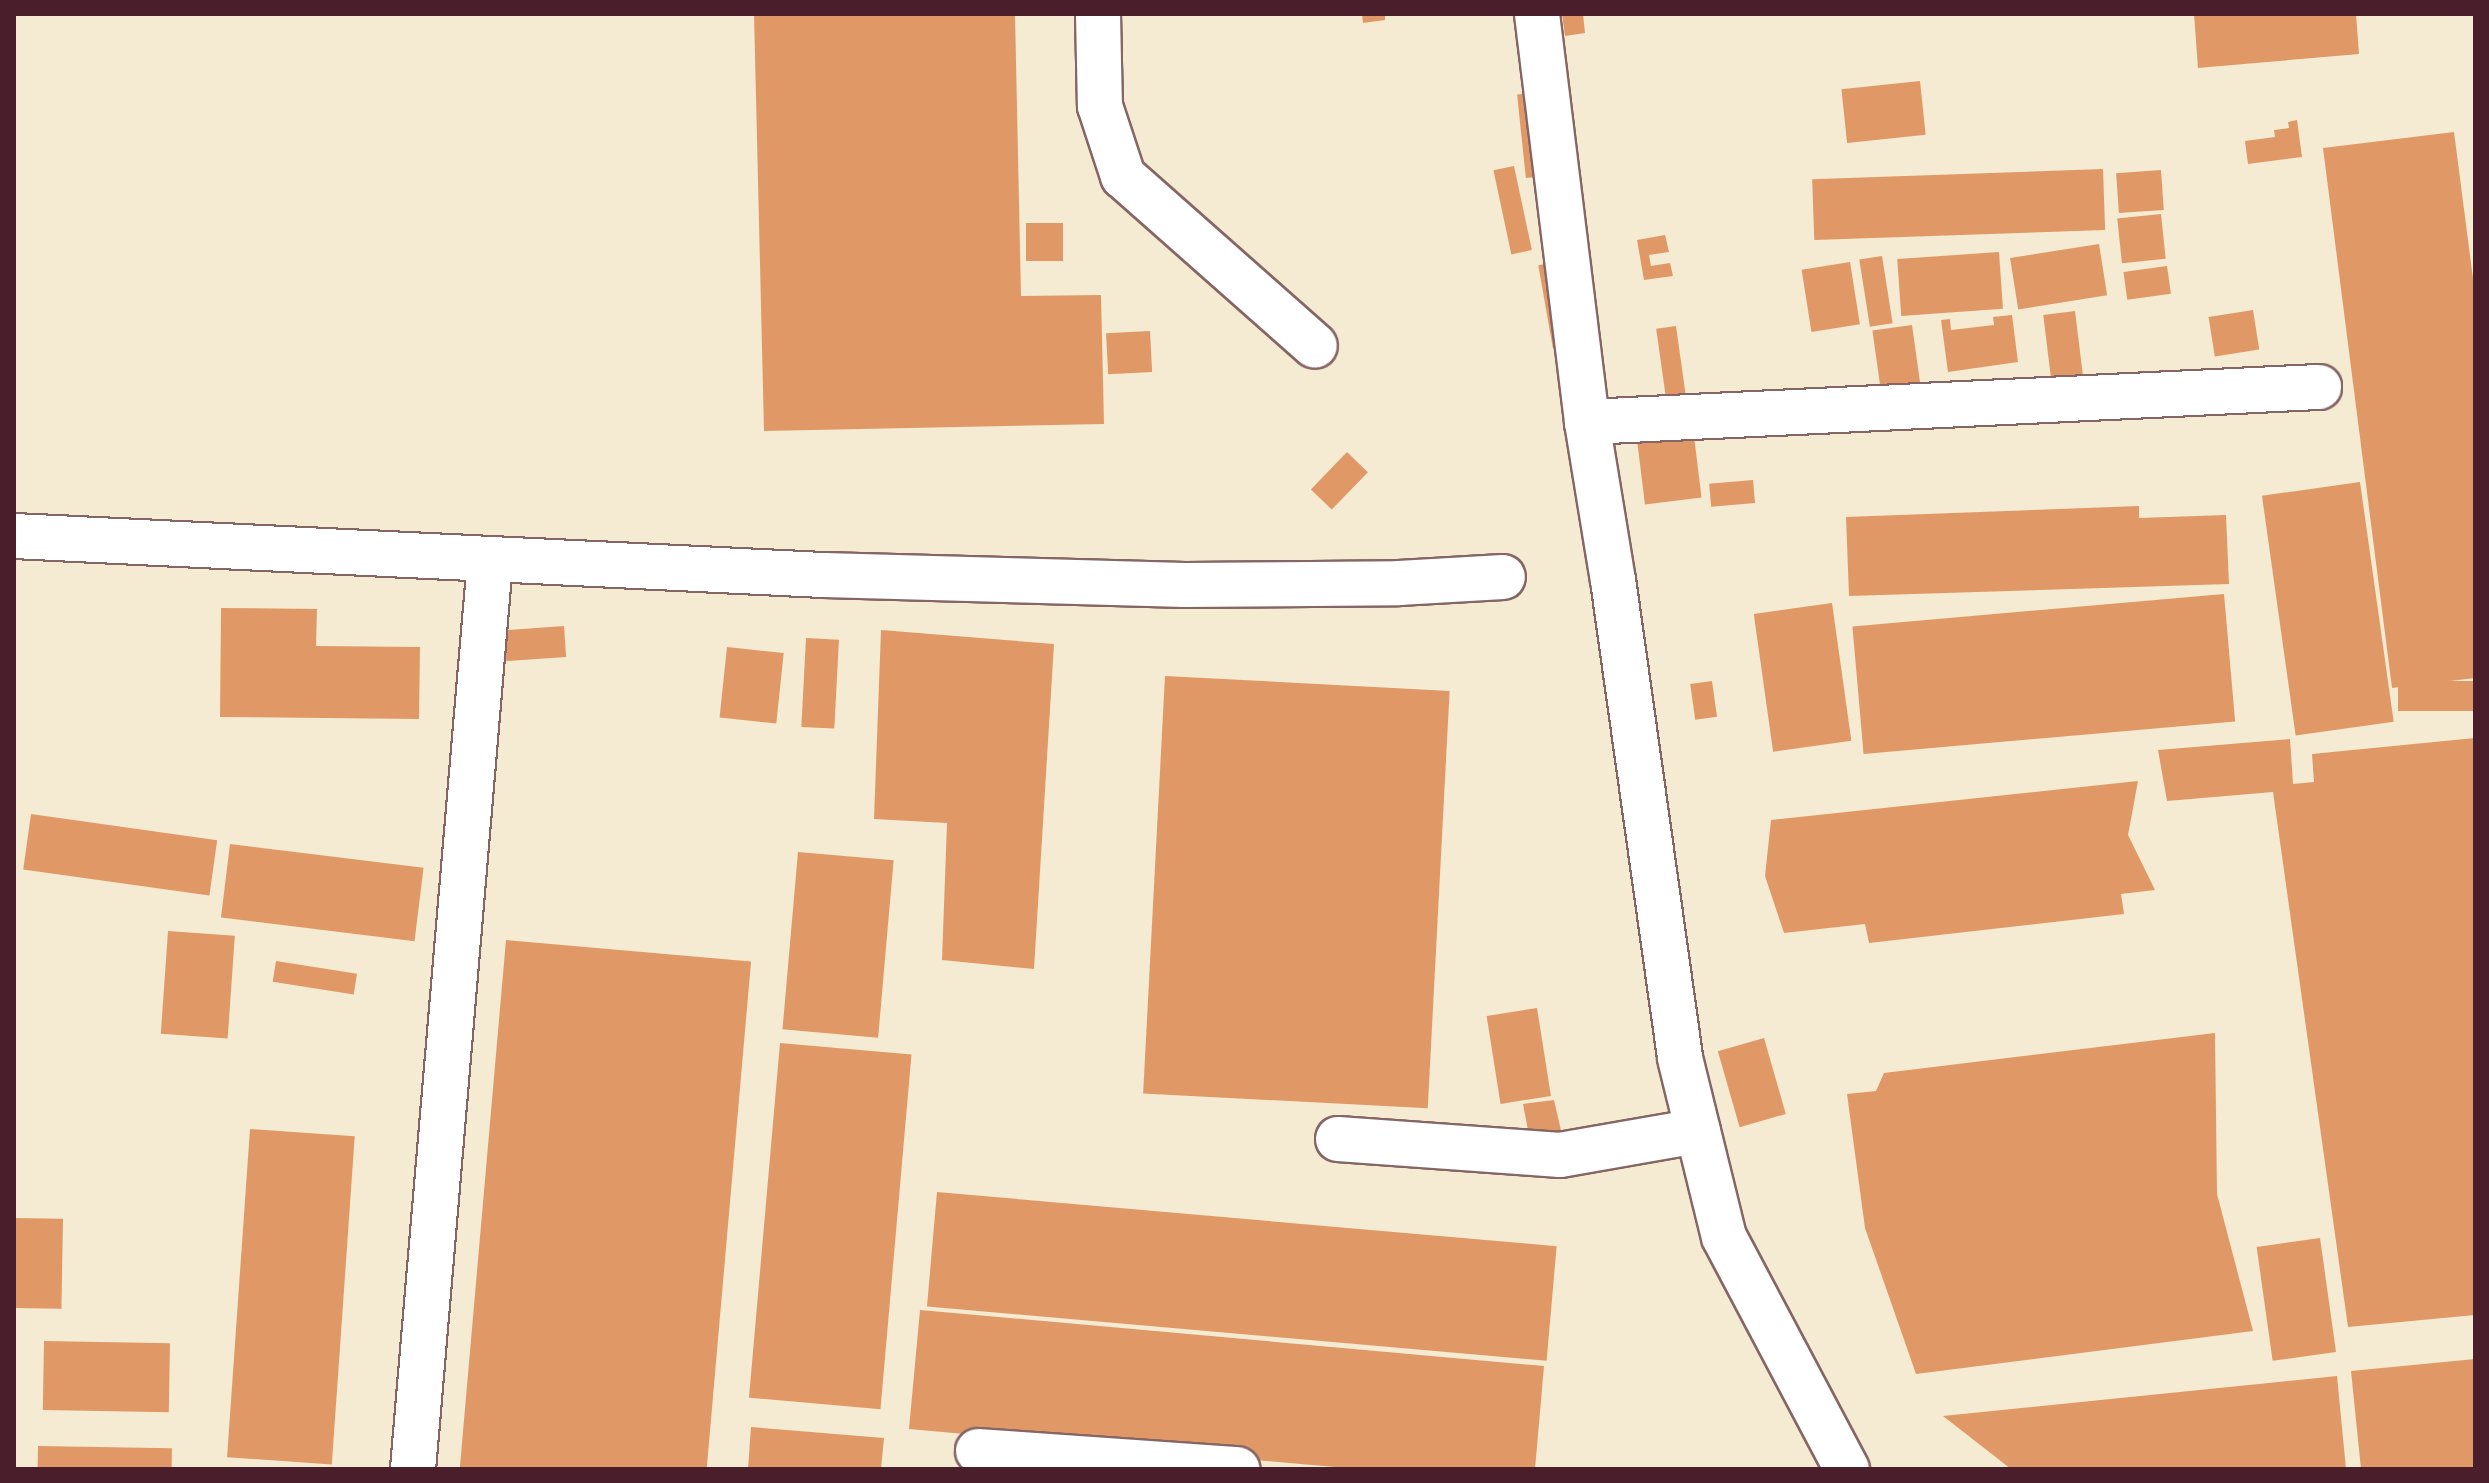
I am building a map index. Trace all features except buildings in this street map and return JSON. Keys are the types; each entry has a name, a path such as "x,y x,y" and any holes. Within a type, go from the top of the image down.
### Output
{"street":[{"path":"1098,14 1100,106 1123,176 1315,346"},
{"path":"1537,14 1587,422 1613,580 1680,1058 1724,1237 1847,1469"},
{"path":"1587,422 2319,387"},
{"path":"14,536 490,561 1185,585 1399,583 1503,577"},
{"path":"413,1469 490,561"},
{"path":"1338,1139 1560,1155 1698,1131"},
{"path":"978,1451 1237,1469"}]}
